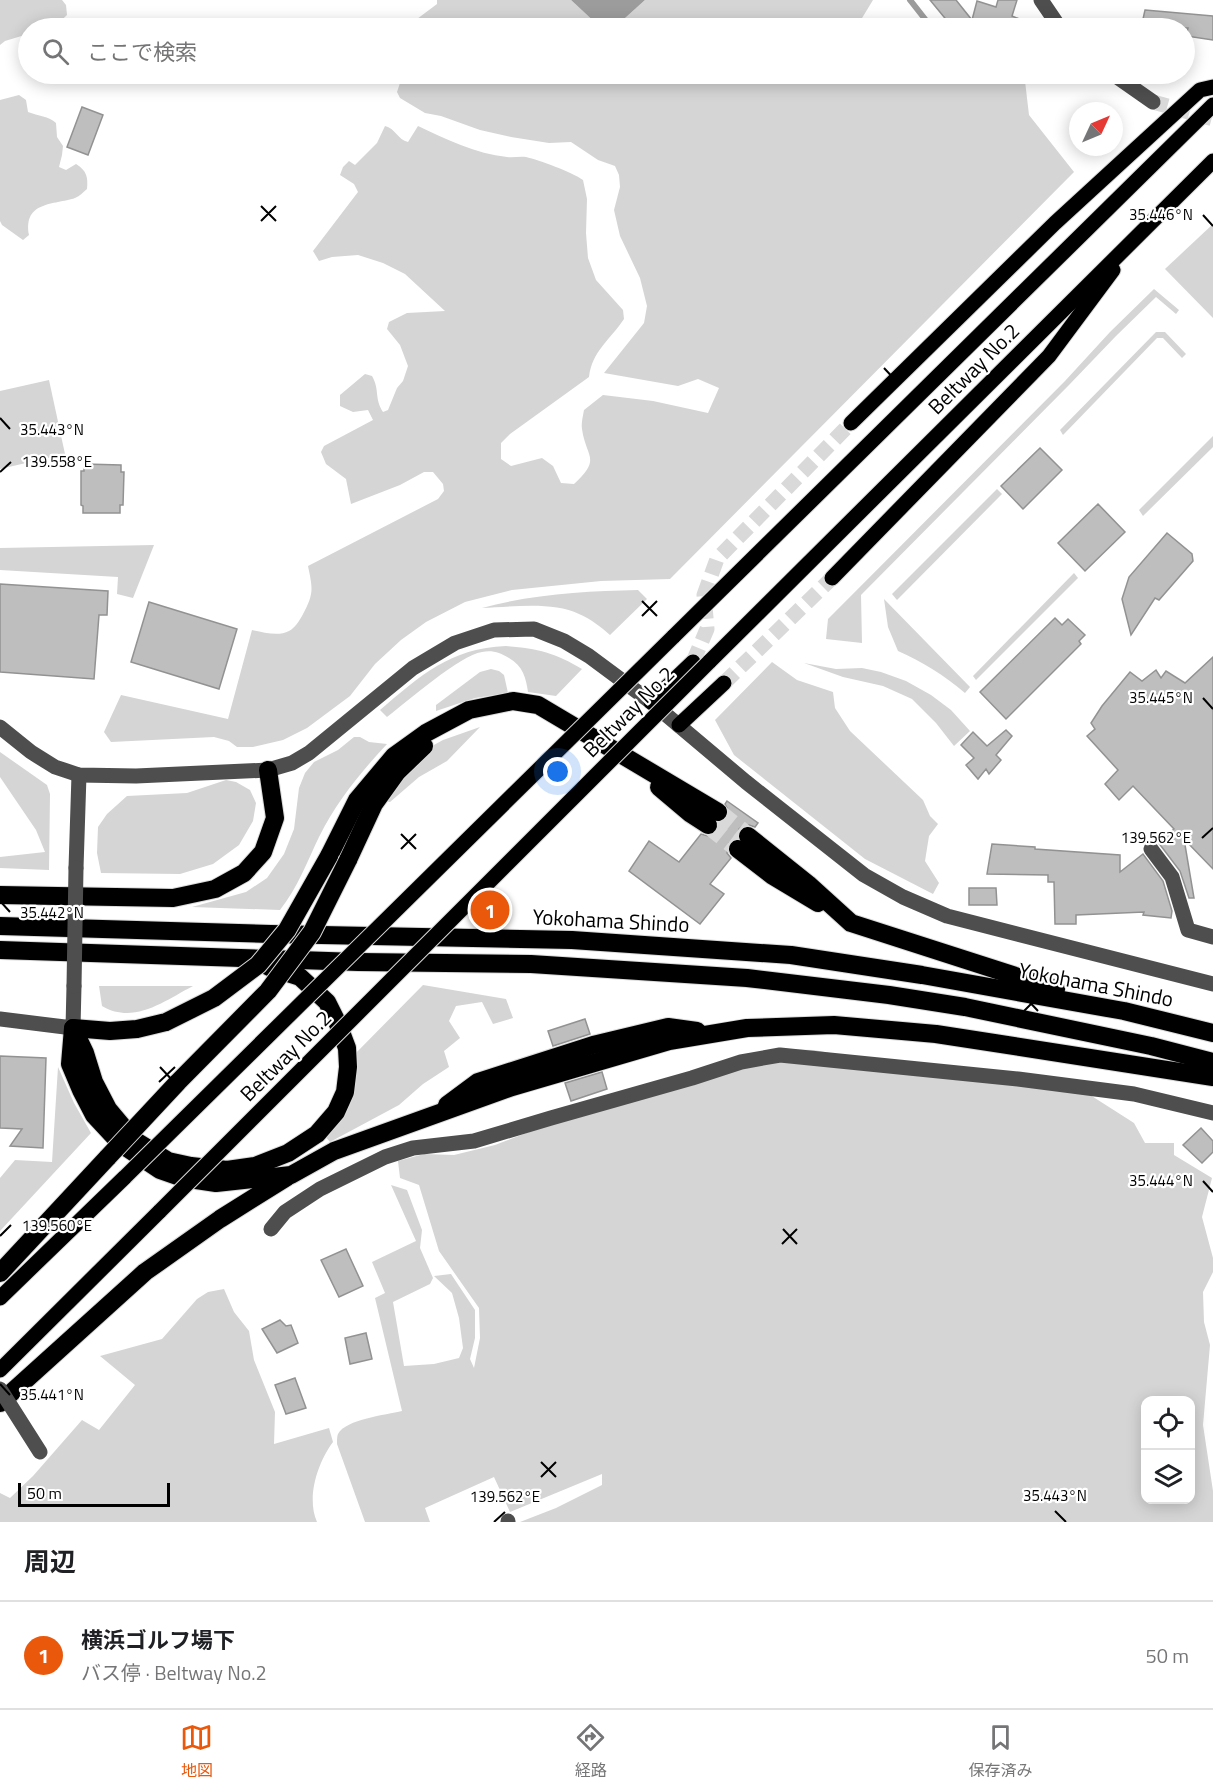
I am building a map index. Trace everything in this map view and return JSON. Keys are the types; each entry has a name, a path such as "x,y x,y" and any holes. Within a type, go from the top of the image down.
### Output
{"highway":[{"path":"73,1028 137,1029 166,1022 214,998 258,965 286,930 329,856 357,800 394,756 426,733 470,710 513,701 538,705 624,756 713,819"},
{"path":"0,1273 178,1082 268,991 312,932 374,804 397,772 432,738 470,710"},
{"path":"0,895 173,898 215,889 244,873 263,852 275,819 268,770"},
{"path":"743,842 773,876 851,923 1124,1011"},
{"name":"Yokohama Shindo","path":"0,926 572,940 779,954 922,975 1124,1011 1213,1033"},
{"path":"0,950 358,962 531,964 747,978 889,995 965,1008 1151,1046 1213,1062"},
{"path":"73,1028 85,1053 94,1082 108,1109 134,1140 168,1161 228,1170 255,1166 288,1153 317,1134 336,1112 345,1092 348,1067 347,1048 327,1002 300,977 227,957"},
{"path":"0,1403 145,1272 220,1219 334,1151 512,1087 669,1041 747,1028 834,1025 936,1034 1213,1077"},
{"path":"73,1028 70,1064 77,1081 94,1115 121,1144 160,1170 183,1178 216,1183 291,1175"}],"main road":[{"path":"851,423 1055,223 1200,90 1213,87"},
{"name":"Beltway No.2","path":"0,1298 1213,105"},
{"name":"Beltway No.2","path":"0,1370 160,1211 701,662 1213,161"},
{"path":"831,578 1049,356 1144,230"},
{"path":"651,702 701,662"},
{"path":"679,725 724,683"}],"street":[{"path":"1041,0 1053,18"},
{"path":"1128,84 1154,102"},
{"path":"0,727 31,752 55,767 80,775 136,776 268,770 292,763 309,753 413,668 455,643 494,630 534,629 564,640 589,656 651,702 746,782 864,875 903,897 947,916 1213,984"},
{"path":"0,1020 73,1028 80,775"},
{"path":"1151,849 1172,877 1188,930 1213,936"},
{"path":"272,1229 285,1212 320,1188 385,1157 413,1148 474,1141 741,1062 780,1055 1029,1080 1134,1094 1213,1113"},
{"path":"0,1389 40,1452"}],"shaded area":[{"path":"0,0 62,0 66,5 67,15 64,18 18,18 18,37 0,45"},
{"path":"437,0 571,0 590,18 418,18 437,4"},
{"path":"571,0 645,0 625,18 590,18"},
{"path":"645,0 873,0 862,18 625,18"},
{"path":"400,84 1025,84 1029,115 1074,172 670,579 601,581 512,590 465,602 426,622 401,640 375,664 350,696 307,728 283,740 253,747 237,747 229,741 214,737 111,742 104,732 121,695 228,719 252,630 280,634 295,626 309,602 311,587 308,566 438,499 444,491 443,484 433,472 424,472 400,485 351,504 346,479 326,464 321,452 324,446 373,420 368,410 353,412 340,406 340,395 365,374 372,376 383,412 388,410 408,366 400,345 387,329 389,322 407,313 445,311 405,274 383,263 358,255 332,257 319,261 313,251 358,192 354,184 340,175 343,167 349,161 355,165 377,143 385,126 408,142 418,126 473,149 495,155 524,157 547,163 583,180 587,199 588,258 596,280 623,310 624,319 598,353 589,377 510,434 501,443 501,459 511,466 542,458 553,466 561,483 574,484 588,469 590,463 582,429 584,410 603,395 653,401 708,413 719,388 698,379 678,386 604,373 644,323 647,306 640,278 620,236 614,210 620,187 619,175 615,166 598,160 571,142 549,143 511,137 425,113 400,98 397,92"},
{"path":"19,95 26,100 28,112 47,117 56,123 57,137 63,146 59,167 66,170 76,164 85,172 87,181 87,189 77,197 35,210 28,224 29,235 23,240 2,225 0,221 0,100"},
{"path":"1213,224 1213,318 1165,269"},
{"path":"1154,289 1179,310 1176,314 1156,297 861,595 862,643 826,639 828,619"},
{"path":"1156,332 1165,332 1186,354 1182,358 1163,338 1157,338 1063,435 1060,430"},
{"path":"49,380 65,454 0,469 0,391"},
{"path":"1213,436 1213,447 1143,516 1139,510"},
{"path":"997,489 1002,494 897,600 892,594"},
{"path":"154,545 133,598 117,594 118,577 0,570 0,548"},
{"path":"1074,573 1078,578 976,680 973,676"},
{"path":"638,590 647,599 610,635 583,616 557,607 482,608 521,599 560,594"},
{"path":"884,599 970,687 965,693 933,669 898,651 888,627"},
{"path":"506,646 546,652 582,669 556,696 528,692 523,673 514,661 496,652 482,652 461,661 387,717 380,710 423,675 452,658 486,648"},
{"path":"772,662 797,680 833,692 835,708 850,731 923,800 930,816 938,824 929,836 925,861 939,883 933,894 865,859 734,755 715,720"},
{"path":"804,663 836,669 862,668 906,681 951,710 970,731 954,746 936,723 912,699 883,686 843,677"},
{"path":"491,669 504,675 508,693 475,698 436,711 436,705 480,672"},
{"path":"480,727 447,761 419,777 390,802 383,801 423,751 443,740"},
{"path":"354,737 387,744 358,777 333,811 297,883 280,910 192,907 246,892 267,878 284,854 294,829 299,788 305,773 314,762 338,750"},
{"path":"0,752 47,785 50,794 49,870 0,868 0,857 45,852 36,830 0,777"},
{"path":"226,780 236,782 250,790 256,803 253,821 239,845 213,864 180,874 101,873 97,853 98,827 107,814 127,796 187,793"},
{"path":"423,985 506,999 513,1018 493,1024 482,1002 456,1006 449,1021 460,1038 444,1051 449,1067 423,1084 399,1105 330,1142 324,1135 350,1059"},
{"path":"99,986 193,986 149,1009 126,1013 102,1006"},
{"path":"781,1049 814,1050 1087,1093 1134,1123 1145,1143 1174,1143 1174,1155 1212,1178 1202,1217 1213,1258 1213,1272 1203,1292 1204,1322 1210,1345 1203,1425 1213,1491 1213,1522 520,1522 556,1508 602,1485 602,1474 510,1512 494,1477 425,1508 430,1522 365,1522 337,1439 342,1429 358,1421 402,1411 375,1298 385,1293 372,1262 416,1241 391,1185 407,1190 422,1230 420,1248 433,1278 430,1284 393,1302 404,1366 434,1364 459,1358 463,1348 459,1318 452,1293 434,1276 451,1274 475,1310 475,1338 470,1359 474,1368 480,1338 479,1308 439,1251 419,1185 400,1178 398,1161 424,1154 454,1155 495,1145 558,1121"},
{"path":"58,1067 91,1133 0,1231 0,1178 15,1160 52,1162"},
{"path":"224,1289 234,1312 249,1331 254,1360 275,1412 274,1444 329,1428 333,1442 318,1470 313,1491 317,1522 0,1522 0,1493 10,1498 33,1476 82,1420 99,1430 135,1385 100,1356 162,1339 197,1299 208,1292"}],"building":[{"path":"930,0 956,0 970,18 945,18"},
{"path":"998,0 1017,0 1012,16 1017,18 973,18 977,1 996,7"},
{"path":"1145,10 1213,16 1213,40 1195,37 1195,18 1143,18"},
{"path":"82,107 103,115 88,155 67,147"},
{"path":"1040,448 1062,470 1023,509 1001,486"},
{"path":"84,464 121,465 121,472 124,472 123,505 120,505 120,513 83,513 81,471 84,471"},
{"path":"1098,504 1125,532 1085,571 1058,543"},
{"path":"1167,533 1192,554 1193,561 1159,600 1155,598 1131,635 1122,599 1129,577"},
{"path":"0,584 108,591 107,615 99,615 94,679 0,672"},
{"path":"149,602 237,629 219,689 131,662"},
{"path":"1055,618 1062,625 1068,619 1085,635 1079,641 1081,644 1006,719 980,692"},
{"path":"1213,657 1213,869 1184,839 1194,898 1189,898 1180,871 1158,842 1174,829 1133,786 1119,800 1105,784 1118,770 1087,736 1095,729 1091,723 1102,706 1130,672 1142,681 1156,670 1161,678 1166,671 1185,683"},
{"path":"1006,730 1012,736 996,755 1001,760 989,774 986,769 978,779 966,765 974,758 961,745 973,732 987,746"},
{"path":"727,801 758,823 755,827 743,826 739,829 737,838 729,843 727,853 731,858 710,884 724,894 700,924 629,871 649,841 679,862 701,834 708,836 717,832 719,823 728,817 729,812 725,804"},
{"path":"992,844 1120,855 1120,872 1143,854 1163,881 1172,911 1171,918 1143,915 1144,912 1076,915 1076,924 1055,924 1054,882 1048,882 1048,875 987,874"},
{"path":"969,888 996,888 997,905 969,905"},
{"path":"585,1019 590,1034 553,1046 548,1031"},
{"path":"0,1056 46,1058 43,1148 10,1146 22,1129 0,1128"},
{"path":"602,1072 607,1089 571,1101 565,1083"},
{"path":"1201,1128 1213,1141 1213,1152 1202,1163 1183,1145"},
{"path":"346,1249 363,1286 339,1297 321,1260"},
{"path":"280,1320 286,1326 291,1325 298,1343 277,1353 262,1329"},
{"path":"366,1333 372,1359 350,1364 345,1338"},
{"path":"295,1378 306,1408 286,1414 275,1385"}],"waterway":[{"path":"910,0 924,18"}],"tunnel":[{"path":"1153,102 1213,119"},
{"path":"693,662 707,629 704,595 717,559 851,423"},
{"path":"724,683 832,578"},
{"path":"718,812 748,836"},
{"path":"708,825 738,849"}],"place":[{"name":"横浜ゴルフ場下","path":"490,910"}]}
